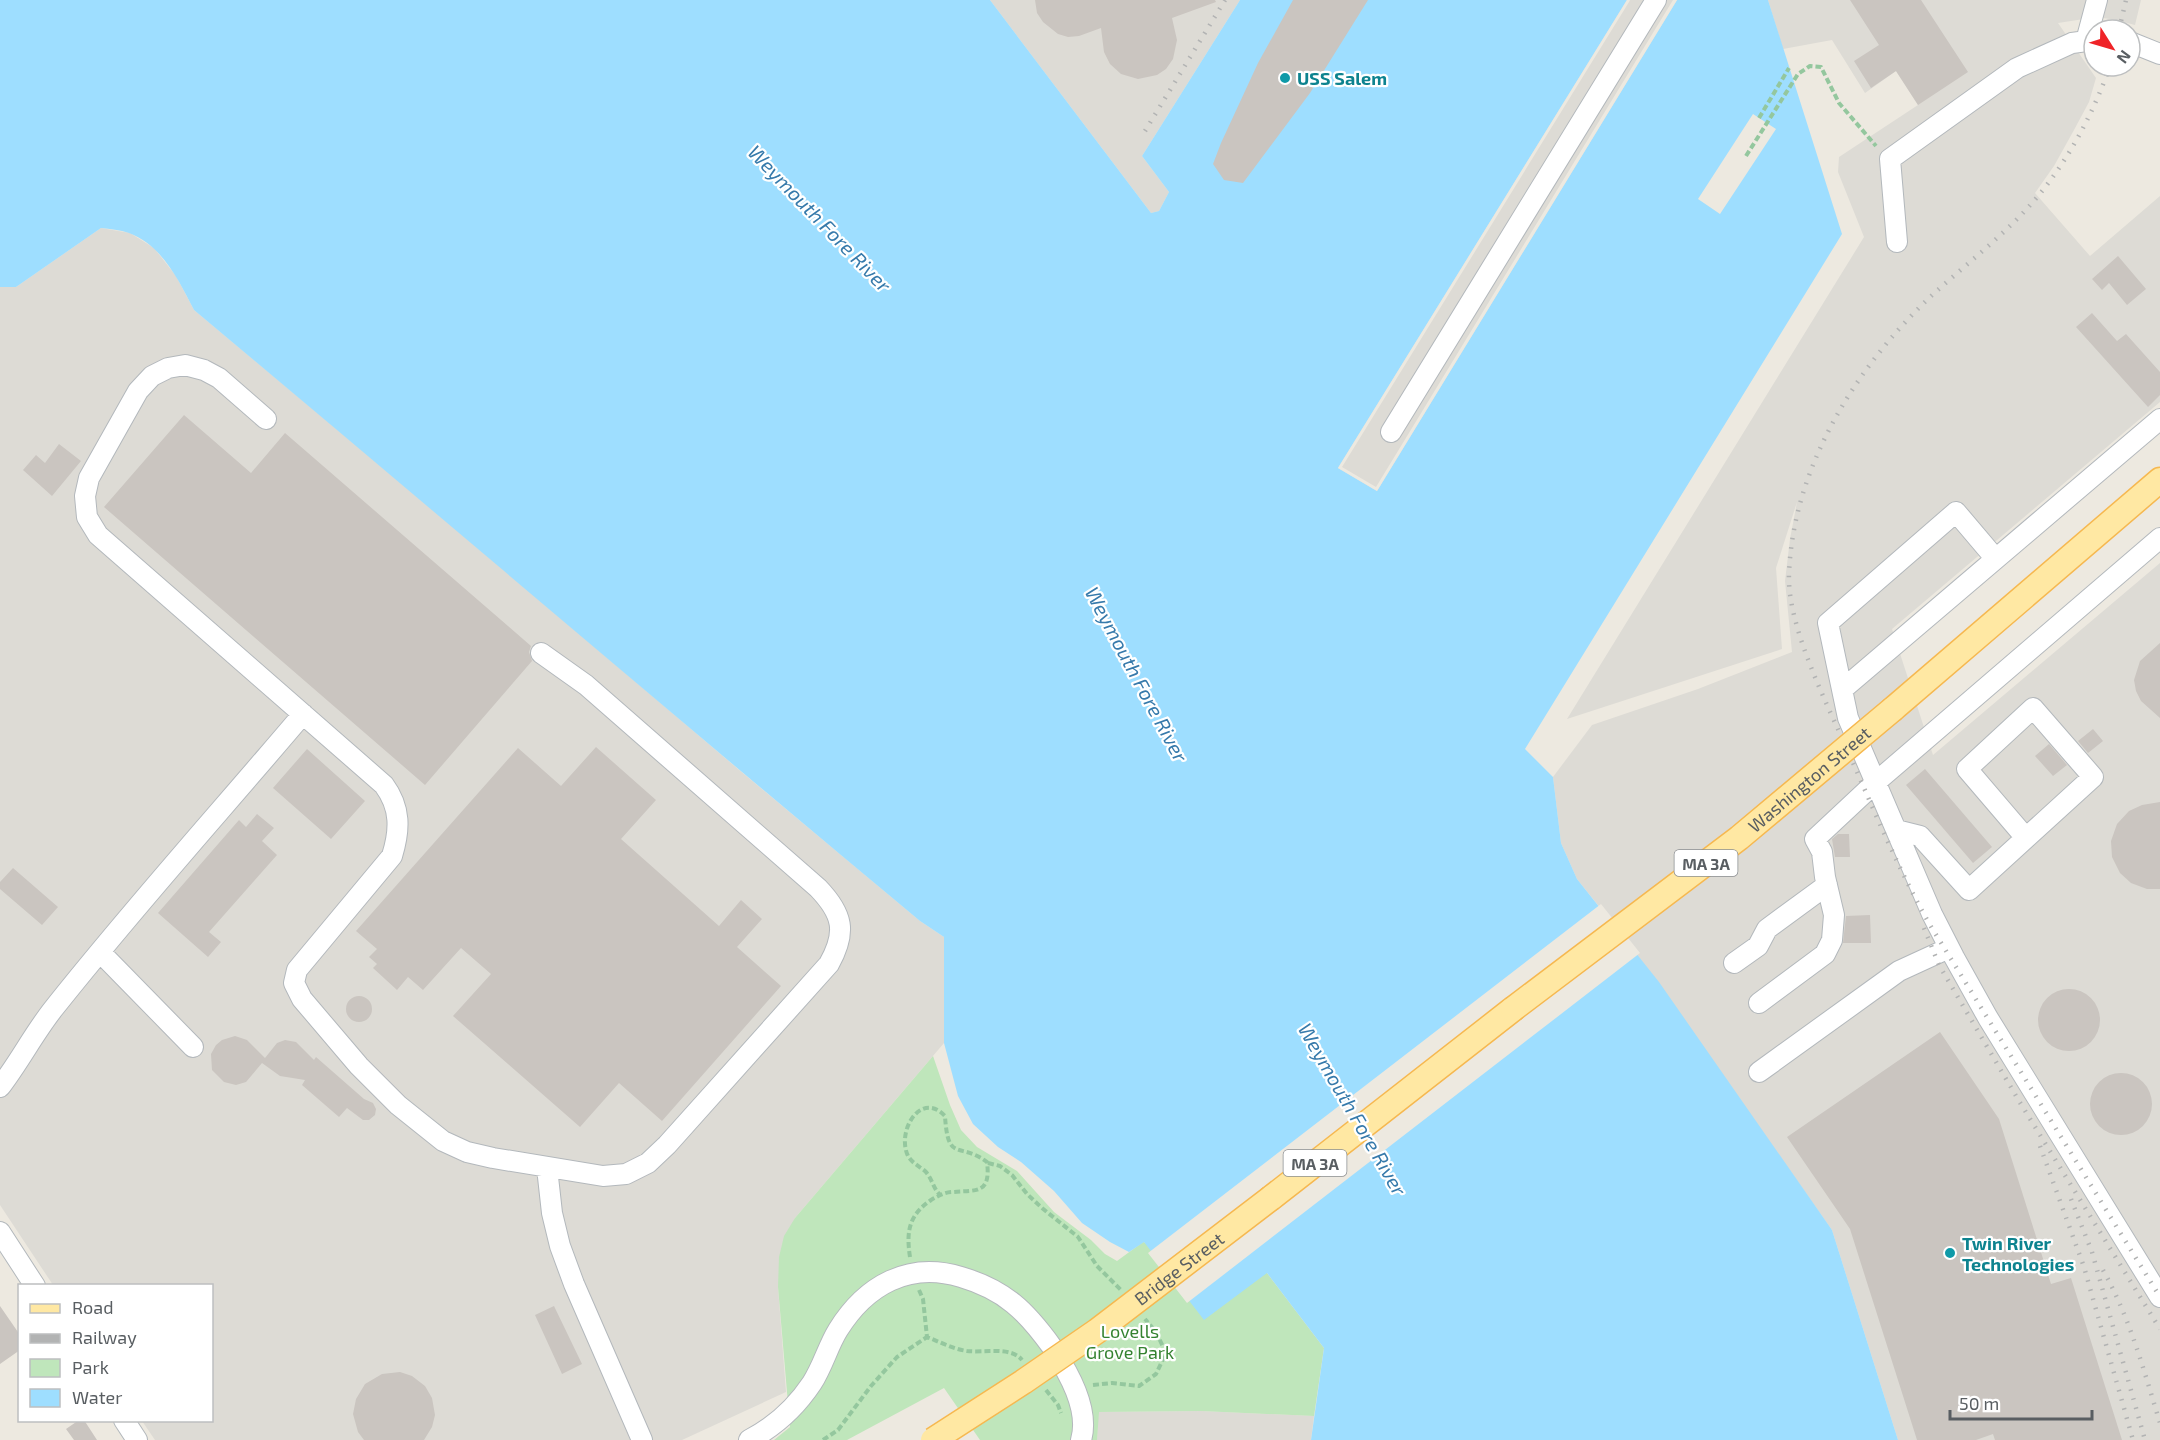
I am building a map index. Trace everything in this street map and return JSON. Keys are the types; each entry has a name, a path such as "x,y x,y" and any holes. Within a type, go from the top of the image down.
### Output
{"main road":[{"name":"Washington Street","path":"1359,1128 1730,844 1893,709 2160,480"},
{"name":"Bridge Street","path":"933,1440 1097,1331 1359,1128"}],"street":[{"path":"1391,432 1656,0"},
{"path":"2090,2 2090,18"},
{"path":"1897,242 1890,159 2017,68 2072,43 2082,41"},
{"path":"2142,47 2160,54"},
{"path":"266,419 219,378 204,370 185,365 168,368 152,376 138,391 89,478 85,496 87,517 98,535 111,548 384,785 393,798 397,839 392,856 297,970 294,983 302,999 373,1080 398,1105 443,1141 467,1152 547,1168 603,1176 626,1174 648,1163 667,1145 829,964 838,948 841,933 839,917 830,901 818,888 586,685 541,653"},
{"path":"1843,688 2160,419"},
{"path":"1995,558 1956,512 1828,623 1848,717 1932,914 1949,948 1988,1018 2160,1297"},
{"path":"1759,1002 1825,954 1832,940 1834,915 1822,852 1815,839 1876,782 2160,538"},
{"path":"1896,830 1920,836 1969,890 2093,777 2033,708 1967,768 2026,838"},
{"path":"0,1087 52,1010 303,714"},
{"path":"1734,963 1758,946 1767,929 1827,885"},
{"path":"1759,1072 1899,970 1949,948"},
{"path":"100,952 193,1047"},
{"path":"547,1168 552,1213 560,1246 574,1284 642,1440"},
{"path":"0,1232 34,1284"},
{"path":"749,1440 782,1419 799,1401 813,1381 837,1331 852,1310 869,1294 887,1281 913,1273 930,1271 965,1278 1007,1298 1028,1314 1052,1348 1076,1390 1081,1413 1082,1440"},
{"path":"125,1422 137,1440"}],"path":[{"path":"1746,156 1798,74 1810,66 1821,67 1839,103 1872,142 1890,159"},
{"path":"1760,118 1789,68"},
{"path":"940,1195 925,1172 908,1156 905,1133 908,1122 915,1113 931,1108 940,1111 945,1116 946,1137 951,1146 957,1151 978,1155 1012,1175 1027,1194 1078,1237 1086,1251"},
{"path":"927,1337 923,1299 913,1273 908,1246 909,1229 913,1216 940,1195 981,1188 989,1176 987,1162"},
{"path":"927,1337 944,1345 967,1351 1008,1352 1018,1355 1025,1364"},
{"path":"823,1440 838,1430 871,1386 897,1357 927,1337"},
{"path":"1045,1389 1058,1405 1062,1417"}],"shaded area":[{"path":"990,0 1240,0 1142,156 1169,192 1159,211 1151,213"},
{"path":"1627,0 1677,0 1377,491 1338,468"},
{"path":"1768,0 2141,0 2137,18 2097,17 2058,23 2082,58 2082,78 2096,78 2089,102 2054,166 2035,193 2090,256 2160,196 2160,402 1892,629 1933,755 2160,563 2160,1440 1898,1440 1832,1230 1627,941 1577,879 1561,843 1553,777 1592,725 1698,689 1792,652 1785,581 1797,502 1776,568 1782,649 1567,719 1864,237 1838,172 1839,157 1918,105 1896,71 1865,93 1832,40 1783,49"},
{"path":"101,228 130,233 154,248 176,276 194,310 453,526 738,769 920,921 944,937 944,1043 795,1218 778,1287 786,1392 682,1440 155,1440 143,1422 213,1422 213,1284 52,1284 0,1205 0,287 16,287"},
{"path":"1201,1411 1314,1416 1311,1440 1097,1440 1098,1412"}],"green space":[{"name":"Lovells Grove Park","path":"933,1056 961,1130 977,1147 1017,1171 1054,1212 1091,1240 1105,1254 1117,1261 1143,1242 1267,1273 1324,1348 1314,1416 1201,1411 1099,1412 1097,1440 980,1440 944,1388 847,1440 774,1440 790,1427 778,1287 779,1257 784,1236 795,1218"}],"water":[{"name":"Weymouth Fore River","path":"0,0 990,0 1151,213 1159,211 1169,192 1142,156 1240,0 1627,0 1338,468 1377,491 1677,0 1768,0 1842,234 1525,749 1553,777 1561,843 1577,879 1659,982 1832,1230 1898,1440 1311,1440 1324,1348 1267,1273 1204,1320 1144,1242 1129,1252 1082,1223 1054,1191 973,1124 958,1096 944,1043 944,937 920,921 829,845 194,310 168,265 151,246 141,239 126,232 101,228 16,287 0,287"}],"pier":[{"path":"1627,0 1630,0 1342,467 1376,487 1673,0 1677,0 1377,491 1338,468"},
{"path":"1753,114 1776,129 1720,214 1698,199"},
{"path":"1601,904 1640,953 1187,1303 1148,1253"}],"building":[{"path":"1035,0 1215,0 1216,2 1172,18 1177,40 1173,59 1166,69 1157,75 1138,79 1121,74 1110,64 1104,52 1101,28 1079,36 1068,37 1058,34 1043,22 1037,13"},
{"name":"USS Salem","path":"1293,0 1368,0 1310,93 1243,183 1224,180 1213,164 1221,143 1258,63"},
{"path":"1850,0 1921,0 1968,72 1918,105 1896,71 1871,88 1854,61 1879,45"},
{"path":"2118,256 2146,289 2127,305 2109,283 2102,290 2092,279"},
{"path":"2092,313 2117,341 2126,334 2160,372 2160,395 2148,407 2076,327"},
{"path":"184,415 251,473 285,433 531,646 529,652 532,661 425,785 104,507"},
{"path":"59,444 81,461 52,496 23,470 36,455 45,463"},
{"path":"2160,643 2160,718 2141,701 2134,680 2140,661"},
{"path":"2093,729 2103,741 2088,753 2078,741"},
{"path":"2049,744 2067,765 2053,776 2035,756"},
{"path":"596,747 656,800 621,839 719,926 741,900 762,919 737,947 781,986 662,1121 619,1083 580,1127 453,1016 491,974 461,948 423,990 408,977 397,990 373,968 377,964 369,957 377,949 356,931 518,748 561,786"},
{"path":"307,749 365,801 331,839 273,788"},
{"path":"1925,769 1992,847 1973,863 1906,785"},
{"path":"2160,802 2160,889 2147,889 2131,883 2120,873 2112,857 2111,841 2117,824 2129,811 2142,805"},
{"path":"257,814 274,828 262,841 277,855 209,932 221,942 208,957 158,913 239,820 246,827"},
{"path":"1838,834 1849,834 1850,857 1835,857 1832,839"},
{"path":"13,868 58,907 42,925 0,889 0,882"},
{"path":"1870,915 1871,943 1843,943 1846,916"},
{"path":"2069,989 2091,998 2100,1020 2091,1042 2069,1051 2047,1042 2038,1020 2047,998"},
{"path":"359,996 368,1000 372,1009 368,1018 359,1022 350,1018 346,1009 350,1000"},
{"name":"Twin River Technologies","path":"1940,1032 1999,1119 2051,1284 2071,1278 2122,1440 1995,1440 1993,1434 1976,1440 1917,1440 1850,1229 1787,1137"},
{"path":"235,1036 247,1040 265,1058 277,1043 285,1040 296,1042 314,1060 316,1057 364,1099 373,1103 376,1109 375,1115 369,1120 363,1120 347,1108 339,1117 302,1085 305,1080 280,1076 262,1063 246,1082 236,1085 224,1082 212,1070 211,1054 222,1040"},
{"path":"2115,1073 2127,1073 2143,1082 2150,1092 2152,1104 2150,1116 2143,1126 2127,1135 2115,1135 2104,1130 2095,1121 2090,1110 2090,1098 2095,1087 2104,1078"},
{"path":"0,1306 18,1332 18,1351 0,1364"},
{"path":"554,1306 582,1364 562,1374 535,1315"},
{"path":"400,1372 412,1376 425,1386 432,1398 435,1415 432,1427 424,1440 364,1440 358,1432 353,1414 356,1399 365,1384 382,1374"},
{"path":"76,1422 85,1422 97,1440 74,1440 66,1429"}],"railway":[{"path":"1145,131 1225,0"},
{"path":"2122,18 2126,0"},
{"path":"2105,78 2084,126 2062,164 2036,199 1901,327 1853,390 1832,424 1815,460 1802,497 1793,535 1789,574 1794,616 1809,663 1907,882 1930,925 2160,1297"},
{"path":"1924,928 1939,965 2019,1101 2160,1329"},
{"path":"2040,1146 2084,1267 2133,1440"},
{"path":"2071,1199 2092,1252 2145,1440"},
{"path":"2103,1270 2129,1326 2160,1423"}],"place":[{"name":"USS Salem","path":"1285,78"},
{"name":"Twin River Technologies","path":"1950,1253"}]}
